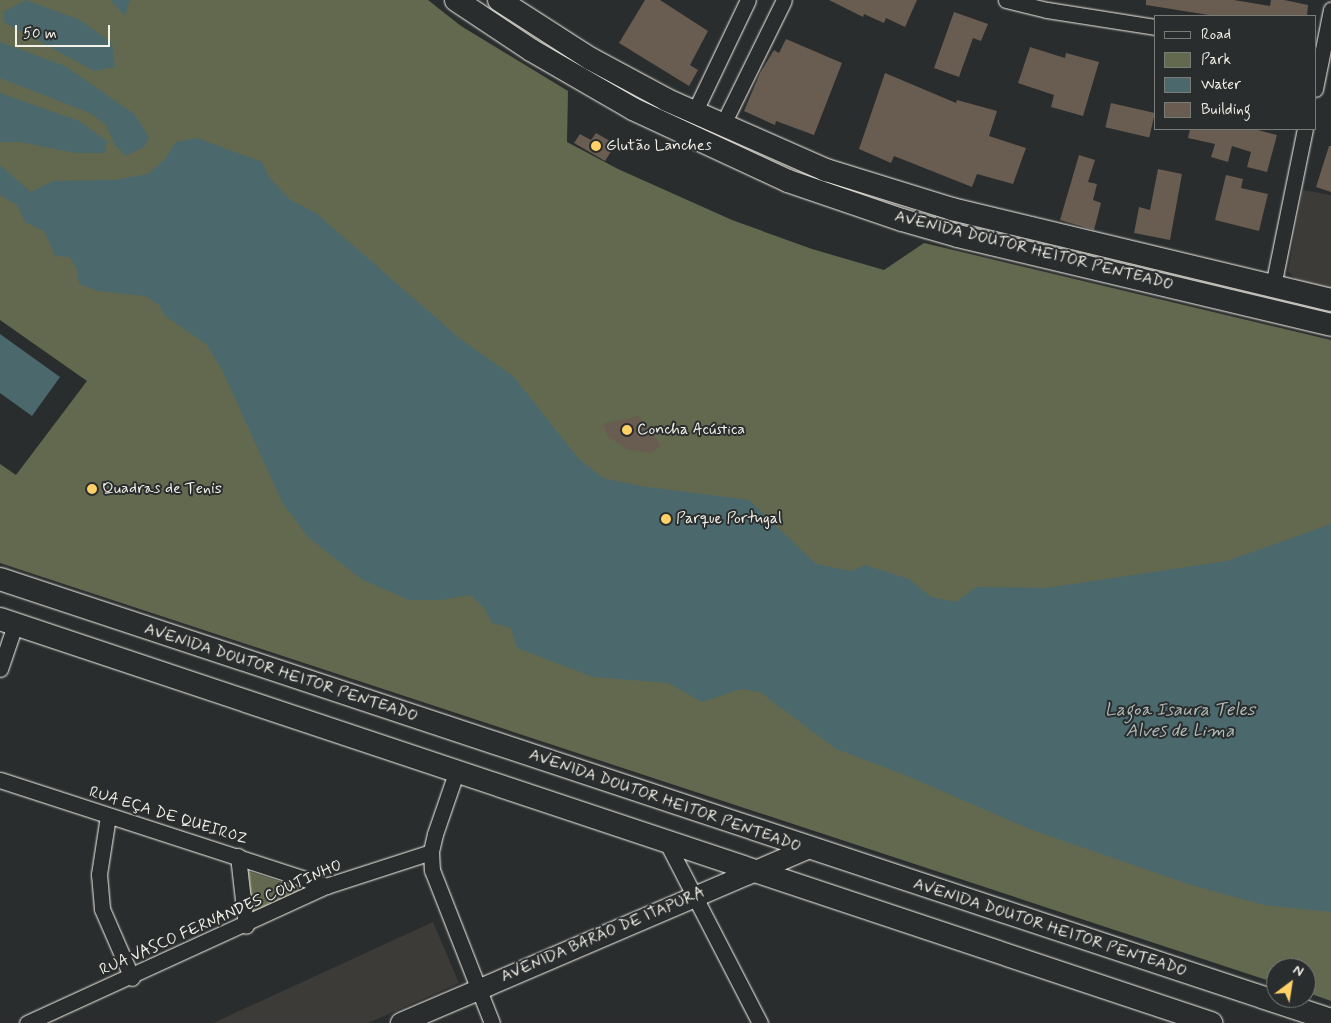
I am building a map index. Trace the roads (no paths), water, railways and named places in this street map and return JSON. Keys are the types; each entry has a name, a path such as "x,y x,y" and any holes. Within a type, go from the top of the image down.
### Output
{"main road":[{"name":"AVENIDA DOUTOR HEITOR PENTEADO","path":"456,0 531,50 633,110 788,181 902,220 958,236 1331,325"},
{"name":"AVENIDA DOUTOR HEITOR PENTEADO","path":"499,0 616,74 722,126 826,170 943,207 1331,300"},
{"name":"AVENIDA DOUTOR HEITOR PENTEADO","path":"0,580 1331,1020"},
{"path":"7,622 456,773 664,839 1211,1023"},
{"name":"AVENIDA BARÃO DE ITAPURA","path":"401,1023 481,994 697,901 806,848"},
{"name":"AVENIDA BARÃO DE ITAPURA","path":"697,901 756,883 772,881 802,887"},
{"name":"AVENIDA BARÃO DE ITAPURA","path":"429,1023 481,994"}],"street":[{"path":"694,113 748,0"},
{"path":"722,126 784,0"},
{"path":"1006,0 1047,10 1154,28"},
{"path":"1316,84 1331,10"},
{"path":"1273,286 1306,130"},
{"path":"0,669 7,622"},
{"path":"456,773 431,852 432,870 492,1023"},
{"name":"RUA EÇA DE QUEIROZ","path":"0,780 326,886"},
{"path":"108,816 98,874 102,909 132,978"},
{"path":"664,839 760,1023"},
{"name":"RUA VASCO FERNANDES COUTINHO","path":"27,1023 246,926 326,886 431,852"},
{"path":"238,856 246,926"}],"water":[{"path":"26,0 80,20 112,43 115,67 94,71 4,22 3,12"},
{"path":"110,0 130,0 125,16"},
{"path":"0,42 65,66 134,114 149,137 144,147 126,156 115,145 106,125 90,113 0,78"},
{"path":"0,93 79,121 107,141 105,153 75,153 21,142 0,142"},
{"name":"Lagoa Isaura Teles Alves de Lima","path":"197,138 262,162 269,177 289,199 316,213 459,338 513,376 578,458 603,478 640,486 749,500 816,564 851,571 865,565 909,579 931,597 956,602 976,587 1046,588 1227,561 1331,524 1331,912 1264,905 1191,885 1032,830 905,775 836,749 760,692 741,689 702,702 668,683 593,677 517,648 511,628 492,623 484,608 470,595 441,600 409,600 361,579 308,537 282,502 222,370 206,344 165,316 159,305 145,296 98,291 79,284 77,270 70,257 55,256 44,231 25,222 17,205 0,195 0,165 31,192 53,181 114,180 148,174 165,159 176,142"},
{"path":"0,334 60,377 32,416 0,393"}],"place":[{"name":"Glutão Lanches","path":"596,146"},
{"name":"Concha Acústica","path":"627,430"},
{"name":"Quadras de Tenis","path":"92,489"},
{"name":"Parque Portugal","path":"666,519"}]}
